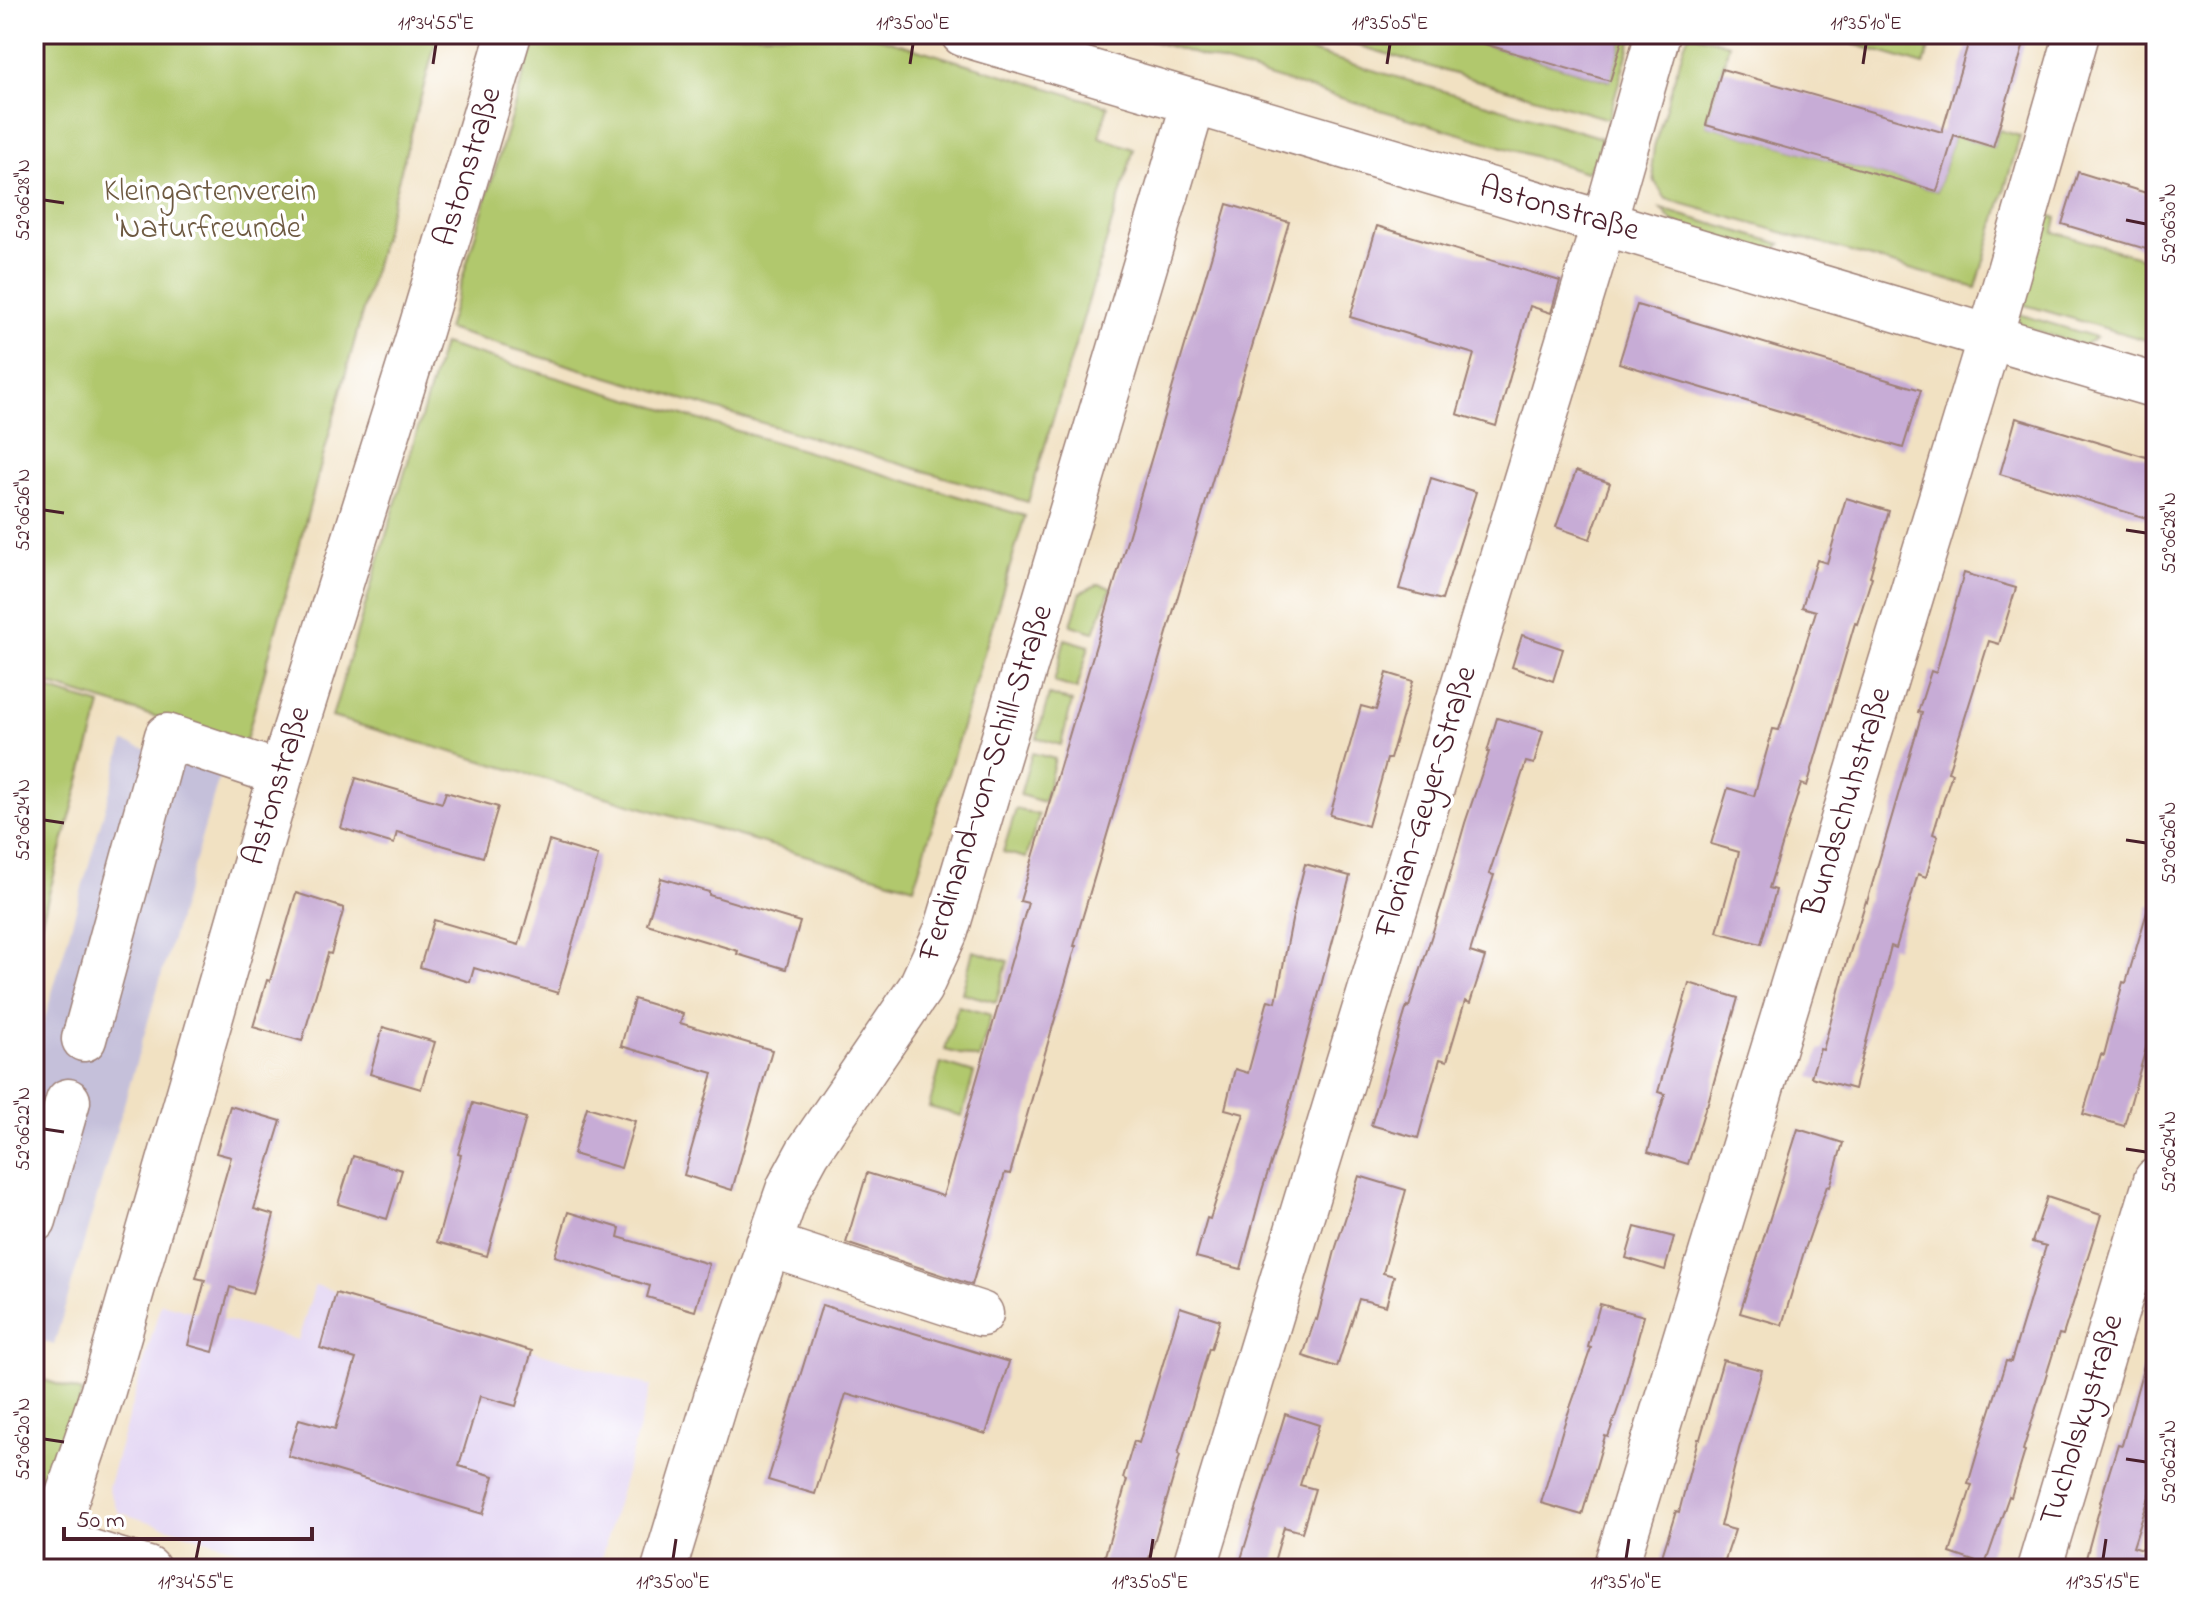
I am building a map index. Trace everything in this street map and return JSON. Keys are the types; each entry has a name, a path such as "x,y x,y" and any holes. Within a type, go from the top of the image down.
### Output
{"street":[{"name":"Astonstraße","path":"44,1537 102,1394 281,774 509,34"},
{"name":"Astonstraße","path":"963,34 2156,386"},
{"name":"Florian-Geyer-Straße","path":"1194,1569 1604,223 1658,34"},
{"name":"Bundschuhstraße","path":"1615,1569 1990,337 2077,34"},
{"name":"Ferdinand-von-Schill-Straße","path":"664,1569 719,1388 789,1187 808,1152 920,988 946,931 1194,102"},
{"path":"84,1039 167,736 281,774"},
{"path":"34,1220 68,1101"},
{"name":"Tucholskystraße","path":"2039,1569 2156,1180"},
{"path":"768,1244 981,1314"},
{"path":"44,1537 148,1569"}],"shaded area":[{"path":"124,742 220,774 54,1345 34,1339 34,1056"},
{"path":"315,1285 651,1386 598,1569 301,1569 118,1512 108,1488 161,1303 298,1340"}],"green space":[{"name":"Kleingartenverein 'Naturfreunde'","path":"34,34 438,34 245,744 34,680"},
{"path":"536,34 867,34 1108,106 1099,137 1134,149 1028,502 447,329"},
{"path":"1129,34 1251,34 1602,138 1598,156 1586,172"},
{"path":"1319,34 1449,34 1609,81 1624,34 1633,34 1608,119"},
{"path":"1692,34 1729,44 1707,125 1937,191 1954,135 1993,147 1999,130 2020,136 1976,288 1666,199 1655,182 1652,164 1654,147 1685,43"},
{"path":"1856,34 1933,34 1924,65 1853,44"},
{"path":"1661,209 1781,244 1771,253 1674,223"},
{"path":"2041,213 2057,218 2054,232 2156,262 2156,343 2015,302"},
{"path":"2015,313 2096,337 2083,346 2020,325"},
{"path":"443,344 1025,516 914,887 332,717"},
{"path":"1099,584 1111,588 1094,632 1071,625 1081,592"},
{"path":"1065,639 1089,646 1077,689 1054,682"},
{"path":"34,685 101,705 34,948"},
{"path":"1049,695 1072,702 1061,745 1037,738"},
{"path":"1032,753 1055,759 1044,802 1020,795"},
{"path":"1016,809 1039,815 1026,858 1003,852"},
{"path":"973,951 1008,961 996,1002 962,993"},
{"path":"958,1006 991,1015 979,1059 945,1050"},
{"path":"941,1063 974,1073 962,1116 929,1107"},
{"path":"34,1377 82,1392 59,1472 43,1499 34,1506"}],"building":[{"path":"1475,34 1624,34 1610,81 1474,41"},
{"path":"1971,34 2027,34 1993,147 1954,135 1937,191 1706,125 1722,69 1942,132"},
{"path":"2078,172 2156,196 2156,252 2062,224"},
{"path":"1227,204 1289,222 1074,946 1010,1174 1005,1173 972,1285 846,1243 867,1173 943,1196 1028,903 1020,901"},
{"path":"1377,226 1560,281 1551,313 1530,306 1496,426 1457,414 1474,354 1350,317"},
{"path":"1637,305 1921,390 1903,448 1619,363"},
{"path":"2016,418 2156,460 2156,521 2000,474"},
{"path":"1576,471 1610,483 1590,539 1556,527"},
{"path":"1431,478 1476,492 1442,600 1399,589"},
{"path":"1846,498 1889,511 1872,577 1855,623 1807,786 1801,784 1769,888 1776,890 1761,944 1717,932 1739,852 1711,844 1728,788 1754,796 1773,729 1779,730 1816,611 1802,607 1817,560 1827,563"},
{"path":"1964,573 2016,588 1999,644 1989,641 1948,772 1952,773 1933,834 1938,836 1926,877 1918,874 1896,948 1891,946 1854,1089 1811,1077 1820,1049 1823,1050 1867,902 1922,713 1918,712 1931,671 1936,673"},
{"path":"1522,635 1563,649 1553,681 1512,667"},
{"path":"1387,673 1413,681 1368,826 1330,815 1361,706 1376,710"},
{"path":"1497,718 1543,731 1534,764 1526,762 1489,874 1494,875 1470,952 1485,957 1470,1003 1465,1001 1447,1061 1440,1059 1418,1138 1371,1125 1489,752"},
{"path":"356,778 442,803 446,792 498,807 483,857 397,832 394,844 341,828"},
{"path":"549,841 598,856 558,993 474,968 470,982 420,967 434,920 519,945"},
{"path":"1305,864 1350,876 1285,1121 1241,1269 1196,1257 1244,1114 1225,1109 1235,1069 1248,1073 1268,1000 1276,1002"},
{"path":"661,878 800,922 786,969 647,924"},
{"path":"296,893 344,908 302,1041 253,1027"},
{"path":"2149,905 2156,906 2156,1021 2124,1126 2083,1114"},
{"path":"1689,983 1738,998 1688,1164 1648,1152 1665,1094 1658,1092"},
{"path":"634,999 683,1014 680,1023 772,1050 732,1190 684,1175 713,1073 621,1046"},
{"path":"383,1027 435,1042 421,1089 370,1074"},
{"path":"473,1103 526,1118 487,1256 437,1242"},
{"path":"230,1106 281,1121 254,1209 274,1215 252,1294 230,1287 213,1352 188,1345 205,1280 196,1278 231,1157 216,1153"},
{"path":"587,1107 635,1121 621,1168 573,1154"},
{"path":"1798,1129 1843,1143 1782,1325 1740,1313"},
{"path":"353,1156 402,1170 387,1219 338,1204"},
{"path":"1359,1176 1406,1190 1383,1273 1394,1276 1386,1306 1359,1299 1337,1367 1303,1356 1317,1320"},
{"path":"2047,1197 2101,1215 2063,1335 2059,1334 2011,1497 1985,1565 1950,1553 1972,1485 1968,1484 1982,1437 2006,1361 2011,1362 2046,1246 2032,1242"},
{"path":"568,1212 620,1228 618,1237 709,1264 695,1311 647,1297 650,1286 555,1256"},
{"path":"1635,1227 1674,1237 1665,1270 1626,1258"},
{"path":"336,1293 532,1351 516,1406 480,1396 459,1466 494,1476 483,1514 288,1456 299,1419 335,1429 356,1359 320,1348"},
{"path":"1600,1304 1644,1316 1621,1400 1608,1437 1605,1436 1582,1515 1541,1503 1591,1348 1588,1347"},
{"path":"822,1305 1009,1362 986,1434 846,1394 815,1494 768,1480"},
{"path":"1180,1307 1220,1320 1209,1348 1146,1569 1101,1569 1127,1480 1123,1478 1134,1441 1139,1443"},
{"path":"2148,1351 2156,1352 2156,1476 2133,1547 2156,1554 2156,1569 2083,1569 2100,1502 2118,1444 2122,1445"},
{"path":"1723,1360 1762,1370 1720,1526 1735,1530 1722,1569 1658,1569 1676,1511 1679,1512"},
{"path":"1285,1414 1319,1425 1300,1485 1315,1489 1302,1532 1284,1527 1272,1569 1238,1569"}]}
